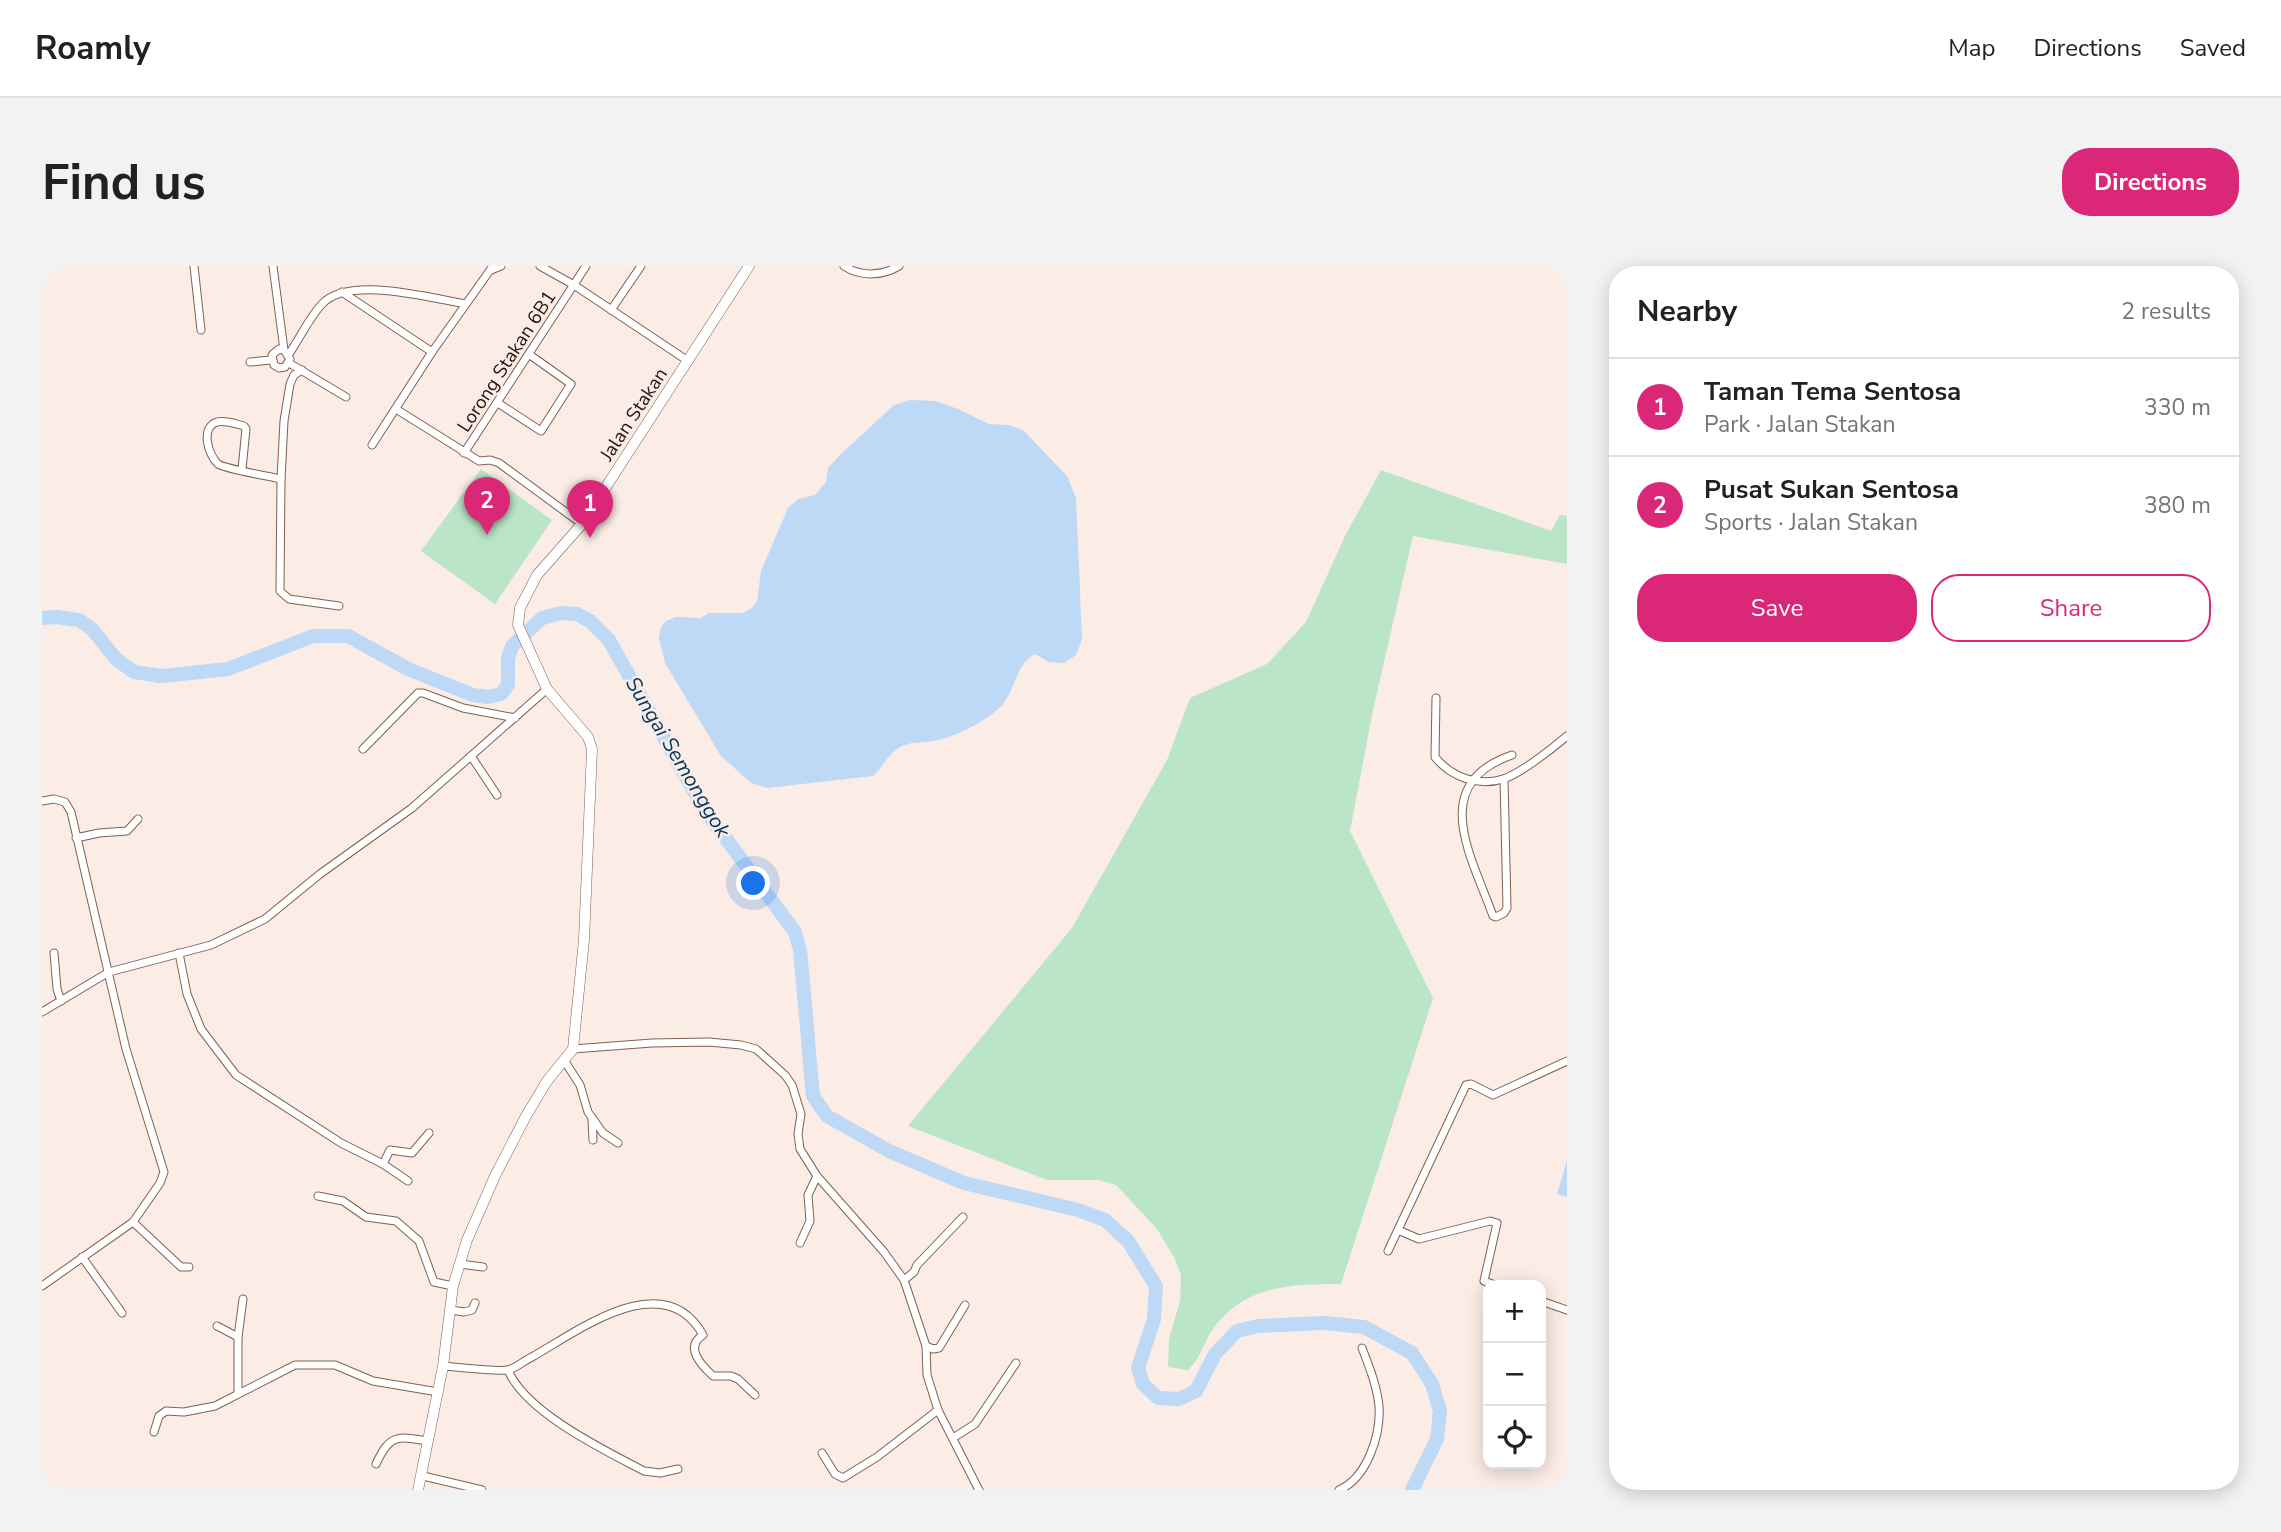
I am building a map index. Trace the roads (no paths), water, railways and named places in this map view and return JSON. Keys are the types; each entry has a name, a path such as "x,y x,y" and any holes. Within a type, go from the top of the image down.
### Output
{"main road":[{"name":"Jalan Stakan","path":"573,1049 584,940 592,749 588,737 547,689 518,625 520,608 537,575 582,524 749,266"},
{"path":"418,1490 423,1476 443,1366 453,1286 467,1240 495,1176 526,1116 573,1049"}],"street":[{"path":"194,266 201,330"},
{"path":"273,266 289,363"},
{"path":"372,445 466,304 492,268 501,266"},
{"path":"540,266 574,285 688,361"},
{"name":"Lorong Stakan 6B1","path":"464,453 586,266"},
{"path":"611,310 640,266"},
{"path":"844,266 861,273 873,274 884,273 899,266"},
{"path":"287,352 322,304 341,292 397,292 466,304"},
{"path":"341,292 432,352"},
{"path":"271,360 275,351 287,352"},
{"path":"498,403 541,431 571,384 530,355"},
{"path":"250,362 271,360"},
{"path":"271,360 279,368 289,363"},
{"path":"289,363 346,397"},
{"path":"302,370 294,375 290,384 284,421 280,591 289,599 339,606"},
{"path":"396,409 479,461 499,463 582,524"},
{"path":"242,470 246,429 244,426 220,421 214,423 208,429 207,443 211,455 219,464 229,470 242,470 281,479"},
{"path":"42,1012 109,972 211,945 265,919 320,874 412,808 547,689"},
{"path":"363,750 418,693 463,708 515,718"},
{"path":"1436,698 1434,757 1441,765 1472,782 1504,779 1567,736"},
{"path":"1504,779 1507,908 1504,913 1493,916 1463,828 1461,810 1466,788 1496,760 1512,755"},
{"path":"471,756 497,795"},
{"path":"42,801 54,799 65,802 71,812 95,906 126,1049 164,1172 160,1183 133,1222 42,1286"},
{"path":"76,838 127,831 138,819"},
{"path":"54,953 61,1001"},
{"path":"179,953 187,993 201,1029 236,1075 341,1143 383,1164 408,1181"},
{"path":"573,1049 652,1043 709,1042 741,1045 756,1049 785,1074 792,1085 801,1114 798,1133 800,1149 817,1177 884,1252 904,1280 926,1346 927,1375 938,1410 979,1490"},
{"path":"564,1060 580,1085 588,1112 603,1133 618,1143"},
{"path":"1388,1251 1466,1085 1471,1084 1493,1095 1567,1061"},
{"path":"592,1118 593,1140"},
{"path":"383,1164 390,1150 412,1153 429,1133"},
{"path":"800,1243 810,1221 808,1195 817,1177"},
{"path":"318,1196 343,1201 366,1217 396,1221 419,1241 434,1282 453,1286"},
{"path":"904,1280 963,1217"},
{"path":"1398,1230 1419,1239 1490,1221 1497,1223 1484,1280"},
{"path":"133,1222 181,1267 189,1267"},
{"path":"82,1257 122,1313"},
{"path":"460,1264 482,1266"},
{"path":"238,1393 238,1337 243,1299"},
{"path":"451,1310 468,1312 475,1303"},
{"path":"443,1366 508,1370 614,1311 642,1303 663,1304 679,1311 699,1328 703,1335 698,1338 694,1347 695,1355 706,1370 713,1376 731,1376 738,1379 755,1395"},
{"path":"1546,1303 1567,1310"},
{"path":"926,1346 939,1348 965,1305"},
{"path":"217,1326 238,1337"},
{"path":"1339,1490 1349,1486 1362,1473 1377,1429 1379,1406 1373,1375 1362,1348"},
{"path":"953,1438 975,1424 1016,1363"},
{"path":"154,1432 159,1416 166,1411 204,1409 295,1365 335,1365 373,1381 438,1392"},
{"path":"508,1370 512,1380 528,1400 556,1421 644,1471 660,1473 678,1469"},
{"path":"822,1453 835,1474 843,1478 877,1457 938,1410"},
{"path":"376,1464 381,1452 394,1438 428,1441"},
{"path":"423,1476 482,1490"}],"water":[{"path":"910,400 935,401 989,424 1009,425 1023,430 1067,476 1076,498 1082,639 1076,655 1064,663 1049,662 1035,654 1023,665 1008,697 997,710 967,729 950,736 902,746 893,752 873,776 767,788 751,783 721,756 665,663 659,638 661,627 666,621 676,617 701,618 709,613 743,613 752,608 757,601 761,571 788,508 798,499 815,495 826,482 828,468 842,453 894,405"},
{"path":"1567,1160 1567,1197 1557,1194"}],"waterway":[{"name":"Sungai Semonggok","path":"42,618 79,620 92,629 116,659 134,672 161,676 228,669 313,636 348,636 408,669 473,695 488,697 501,694 508,685 508,658 512,646 542,618 561,613 577,614 590,621 609,640 704,809 795,932 800,950 813,1096 827,1116 889,1151 964,1183 1078,1210 1105,1220 1128,1241 1156,1286 1154,1319 1138,1368 1143,1384 1158,1398 1179,1399 1196,1391 1215,1354 1237,1331 1258,1326 1324,1323 1364,1327 1412,1353 1432,1384 1440,1411 1437,1439 1412,1490"}],"place":[{"name":"Pusat Sukan Sentosa","path":"487,535"},
{"name":"Taman Tema Sentosa","path":"590,538"}]}
